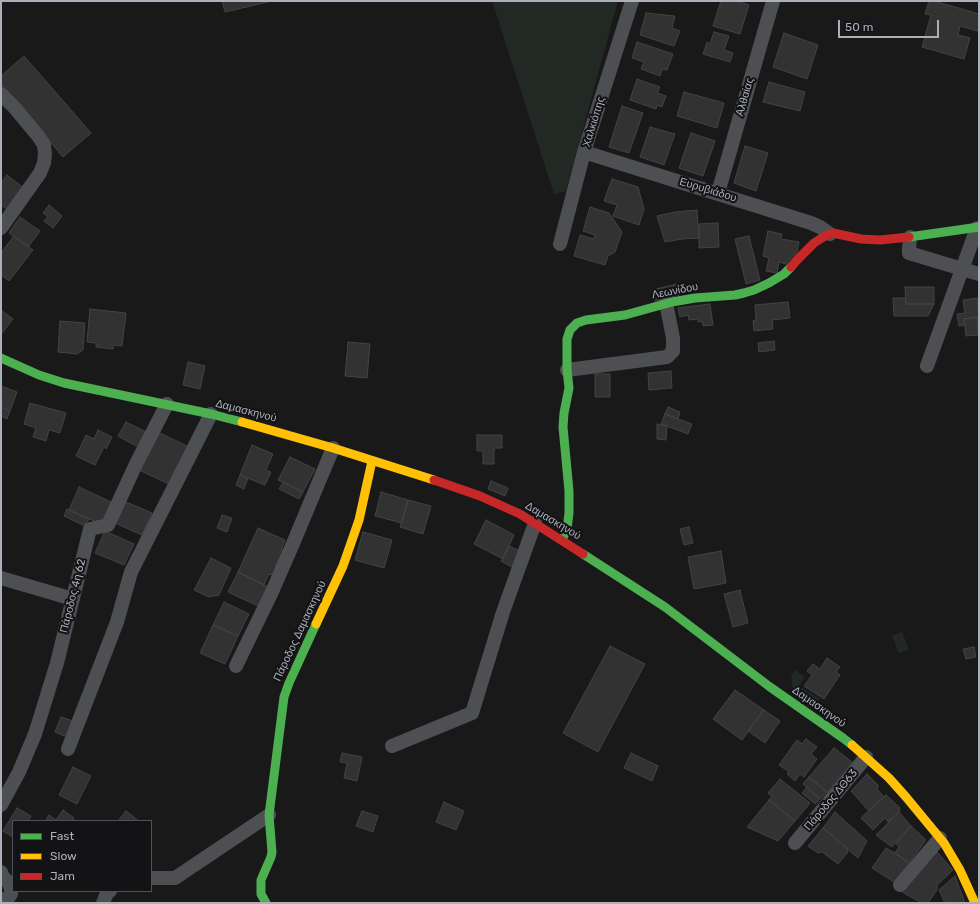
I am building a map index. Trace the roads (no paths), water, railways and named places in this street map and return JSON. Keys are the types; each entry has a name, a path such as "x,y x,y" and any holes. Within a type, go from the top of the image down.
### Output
{"main road":[{"path":"830,234 836,233 862,239 880,240 978,227"},
{"name":"Λεωνίδου","path":"562,540 568,524 569,513 569,491 563,427 569,388 566,370 566,347 567,336 570,330 577,323 594,318 625,315 666,303 695,298 740,294 762,286 784,274 814,244 830,234"},
{"name":"Δαμασκηνού","path":"1,358 39,375 64,383 211,414 286,434 372,460 480,496 535,523 632,585 692,627 770,687 843,738 866,757 902,792 940,838 960,870 975,903"},
{"name":"Πάροδος Δαμασκηνού","path":"266,903 262,894 261,880 272,857 269,815 283,704 286,691 343,566 359,520 372,460"}],"street":[{"name":"Χαλκιόπης","path":"560,244 584,152 632,1"},
{"name":"Αλθαίας","path":"718,193 773,1"},
{"path":"1,94 39,137 44,145 45,154 40,173 1,228"},
{"name":"Ευρυβιάδου","path":"584,152 811,223 830,234"},
{"path":"927,366 978,227"},
{"path":"910,237 909,253 979,274"},
{"path":"566,370 667,357 673,351 673,338 666,303"},
{"name":"Πάροδος 4η 62","path":"1,805 19,772 34,734 57,663 90,529 108,525 136,464 167,404"},
{"path":"68,749 117,622 130,572 211,414"},
{"path":"236,666 274,587 333,448"},
{"path":"392,746 472,713 474,710 503,612 535,523"},
{"path":"1,578 73,599"},
{"name":"Πάροδος ΔΘ63","path":"795,843 866,757"},
{"path":"152,878 175,878 269,815"},
{"path":"900,885 940,838"},
{"path":"1,872 11,888 11,894 8,898 1,900"},
{"path":"103,903 108,892"}]}
